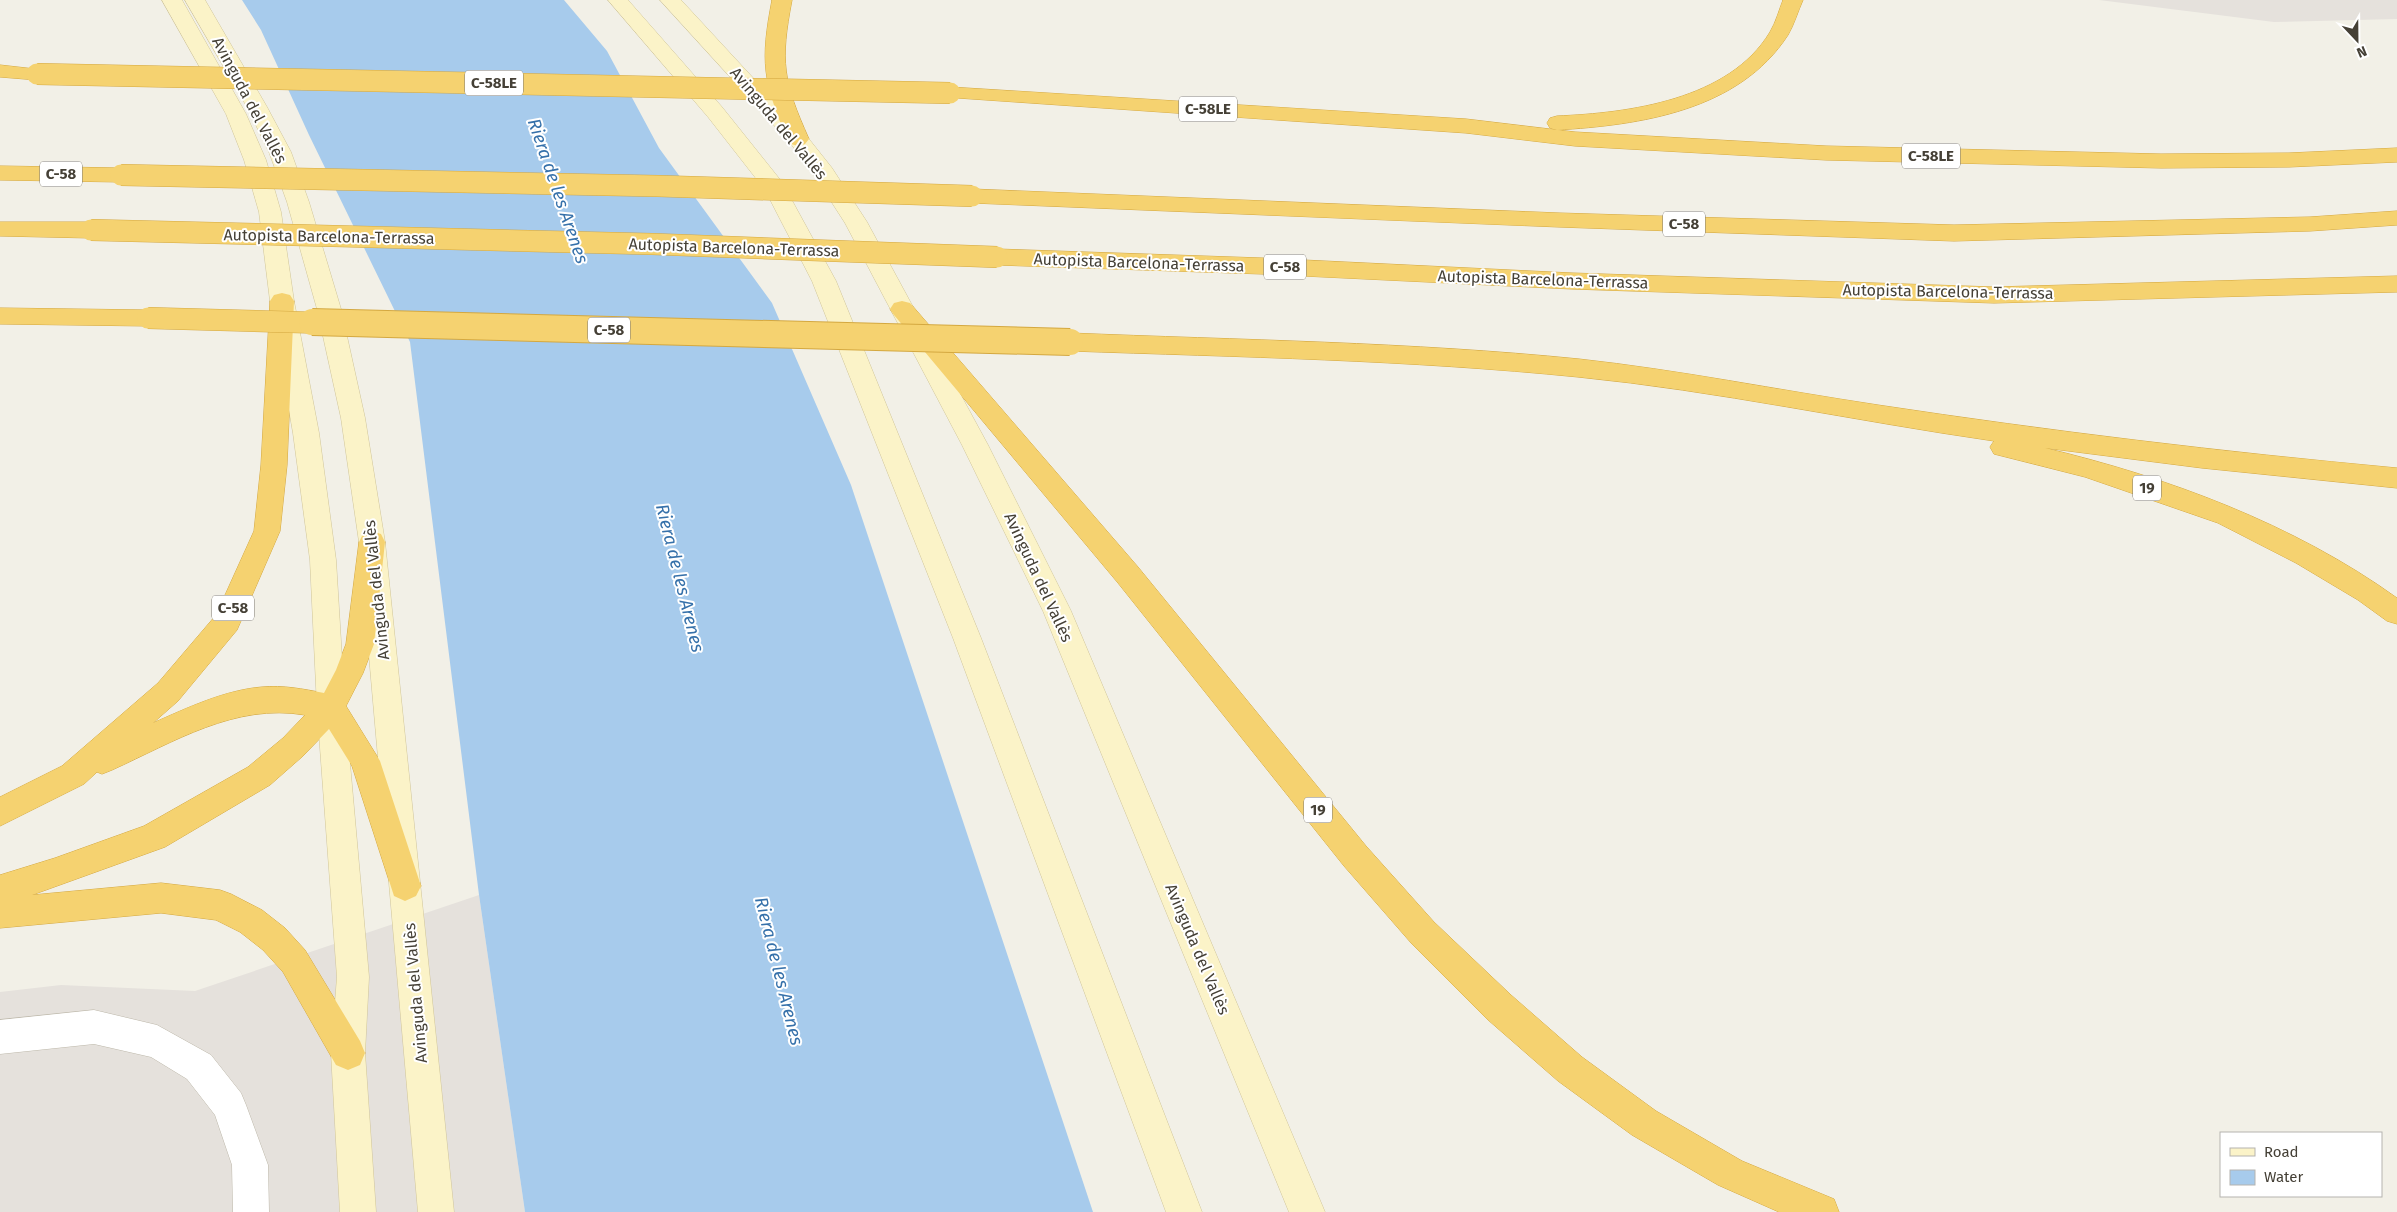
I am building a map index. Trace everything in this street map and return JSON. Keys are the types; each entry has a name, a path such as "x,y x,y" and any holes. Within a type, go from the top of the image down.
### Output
{"highway":[{"path":"782,0 776,34 774,66 780,95 798,139"},
{"path":"1466,126 1576,123 1631,118 1683,103 1726,84 1756,62 1774,40 1788,18 1793,0"},
{"name":"C-58LE","path":"0,72 950,93 1466,126 1574,139 1864,154 2161,161 2289,160 2397,155"},
{"name":"C-58","path":"0,173 648,186 972,196 1579,221 1954,233 2310,224 2397,218"},
{"name":"Autopista Barcelona-Terrassa","path":"0,229 652,244 1262,266 1572,281 1994,295 2397,284"},
{"name":"C-58","path":"73,775 168,692 226,622 255,558 267,530 274,464 282,301"},
{"name":"19","path":"902,309 1128,575 1355,856 1423,934 1499,1007 1570,1070 1644,1123 1730,1173 1821,1212"},
{"path":"0,316 88,317"},
{"name":"C-58","path":"0,327 88,317 148,318 1070,342 1425,356 1652,377 1876,414"},
{"path":"1876,414 2262,466 2397,478"},
{"name":"19","path":"1876,414 2088,468 2228,516 2305,554 2368,592 2397,613"},
{"path":"0,890 55,873 154,837 259,776 293,747 331,707 349,673 360,644 372,542"},
{"name":"C-58","path":"0,812 73,775 197,717 252,701 296,700 331,707"},
{"path":"331,707 365,761 404,886"},
{"path":"0,914 161,898 220,905 251,921 274,939 294,961 348,1053"}],"main road":[{"name":"Avinguda del Vallès","path":"172,0 236,114 256,160 270,212 282,301 306,433 323,560 331,707 353,977 348,1053 358,1212"},
{"name":"Avinguda del Vallès","path":"195,0 257,107 280,152 298,202 329,309 353,418 372,542 436,1212"},
{"path":"618,0 715,112 768,180 791,218 824,281 967,638 1184,1212"},
{"name":"Avinguda del Vallès","path":"670,0 798,139 824,173 856,222 1009,511 1057,612 1307,1212"}],"street":[{"path":"0,1038 94,1027 157,1042 199,1067 229,1105 250,1165 251,1212"}],"shaded area":[{"path":"2099,0 2397,0 2397,19 2274,22"},
{"path":"479,895 525,1212 0,1212 0,992 61,985 195,991"}],"water":[{"name":"Riera de les Arenes","path":"242,0 564,0 607,51 659,148 772,303 851,485 1093,1212 525,1212 479,895 410,342 309,135 261,30"}]}
